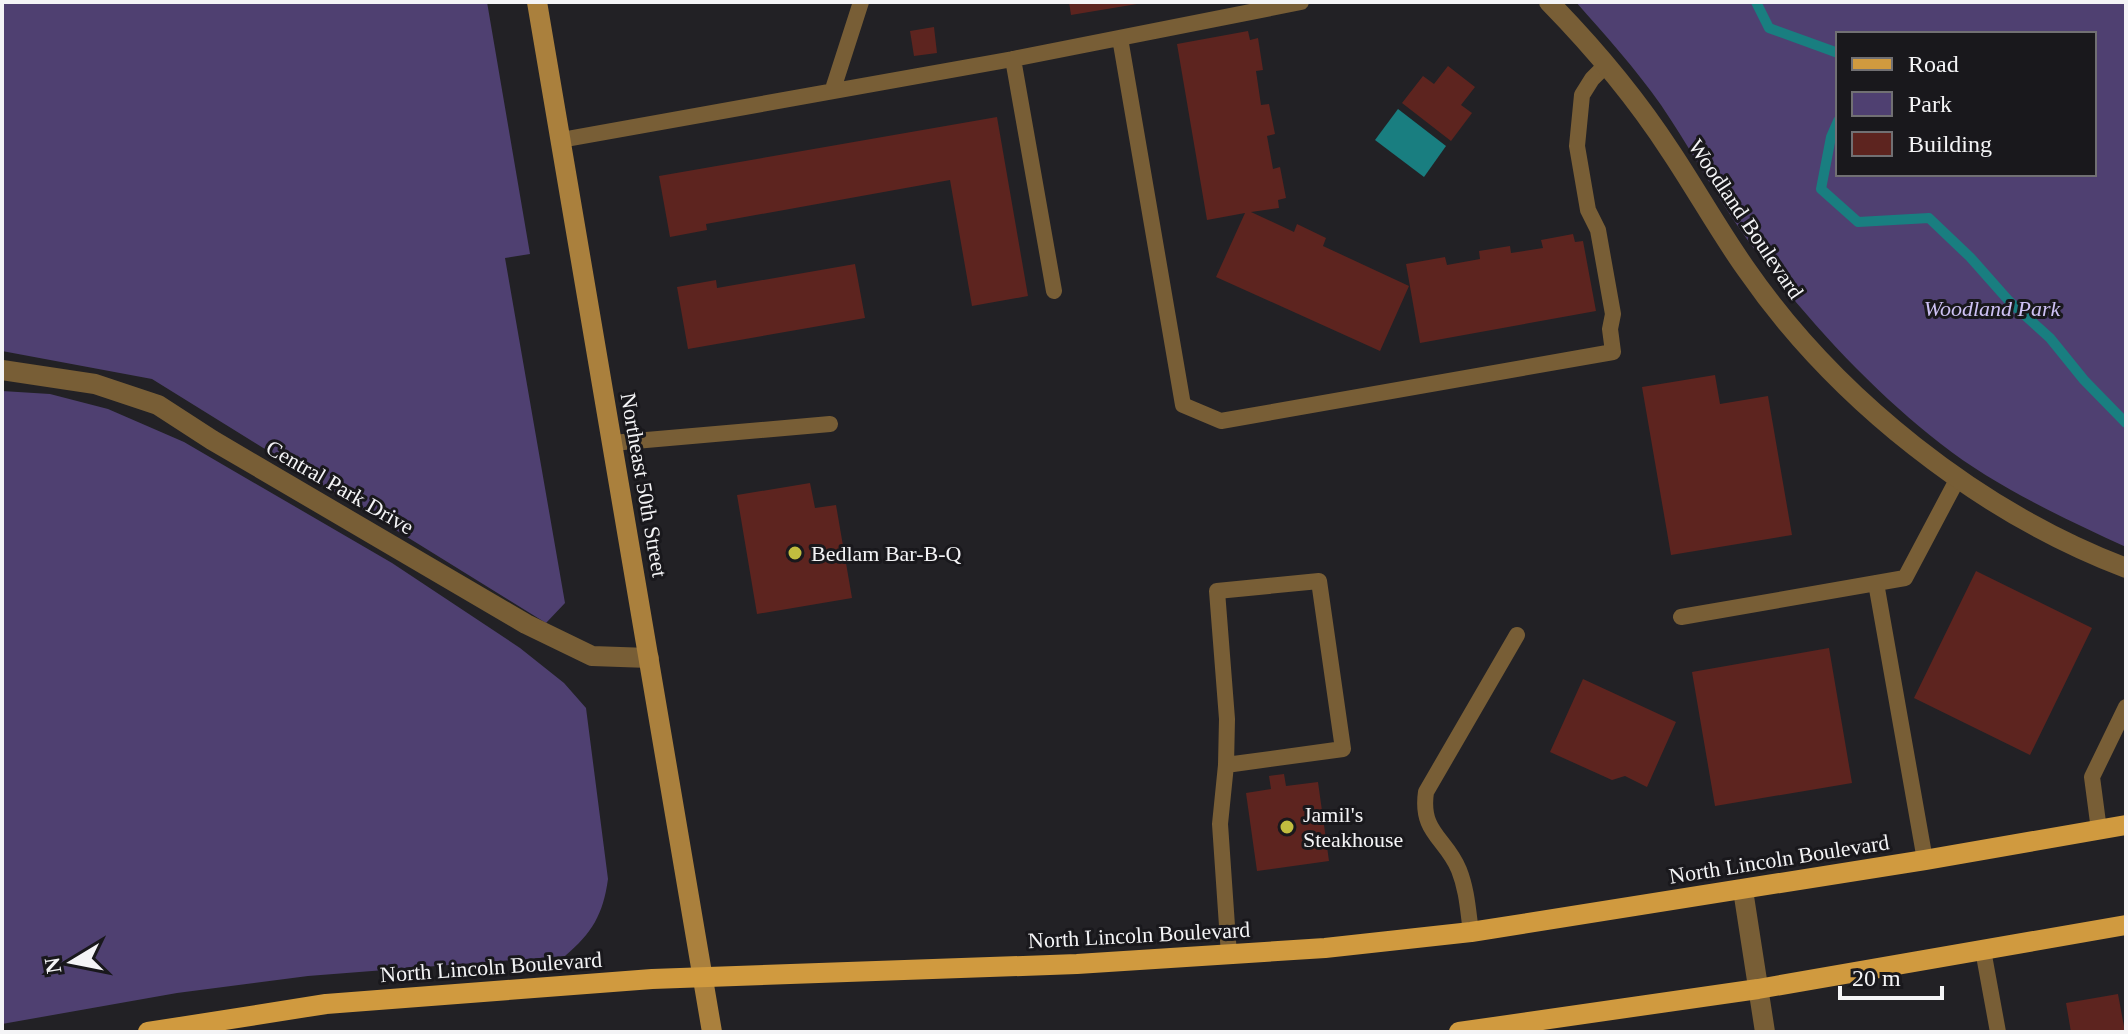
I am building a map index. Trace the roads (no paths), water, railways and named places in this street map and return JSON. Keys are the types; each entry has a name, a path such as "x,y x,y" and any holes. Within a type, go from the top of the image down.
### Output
{"main road":[{"name":"Northeast 50th Street","path":"537,2 712,1032"},
{"name":"North Lincoln Boulevard","path":"148,1032 326,1004 702,976 998,967 1325,948 1471,932 1743,890 2126,825"},
{"path":"1459,1032 1758,989 2126,925"}],"street":[{"name":"Woodland Boulevard","path":"1549,2 1606,65 1670,151 1747,270 1781,316 1824,363 1877,414 1958,478 2048,533 2084,552 2126,568"},
{"name":"Central Park Drive","path":"2,370 95,384 158,405 526,624 592,656 649,658"},
{"path":"1743,890 1765,1032"}],"lane":[{"path":"833,89 861,2"},
{"path":"561,140 1013,59 1301,2"},
{"path":"1120,38 1183,405 1221,421 1613,352 1610,329 1613,314 1598,230 1588,210 1577,146 1582,95 1606,65"},
{"path":"1013,59 1054,291"},
{"path":"612,443 830,424"},
{"path":"1681,617 1905,578 1958,478"},
{"path":"1226,765 1343,749 1319,581 1217,591 1227,719 1220,824 1229,955"},
{"path":"1876,583 1925,860"},
{"path":"1471,932 1465,887 1458,866 1433,835 1427,821 1424,806 1426,792 1517,635"},
{"path":"2099,830 2092,777 2126,707"},
{"path":"1983,950 1993,1031"}],"water":[{"path":"1398,109 1446,146 1424,177 1375,140"}],"waterway":[{"path":"1756,2 1769,28 1836,52"},
{"path":"1836,126 1821,189 1858,222 1929,218 1970,257 2009,301 2050,338 2084,380 2126,423"}],"place":[{"name":"Bedlam Bar-B-Q","path":"795,553"},
{"name":"Jamil's Steakhouse","path":"1287,827"}],"park label":[{"name":"Woodland Park","path":"1992,308"}]}
